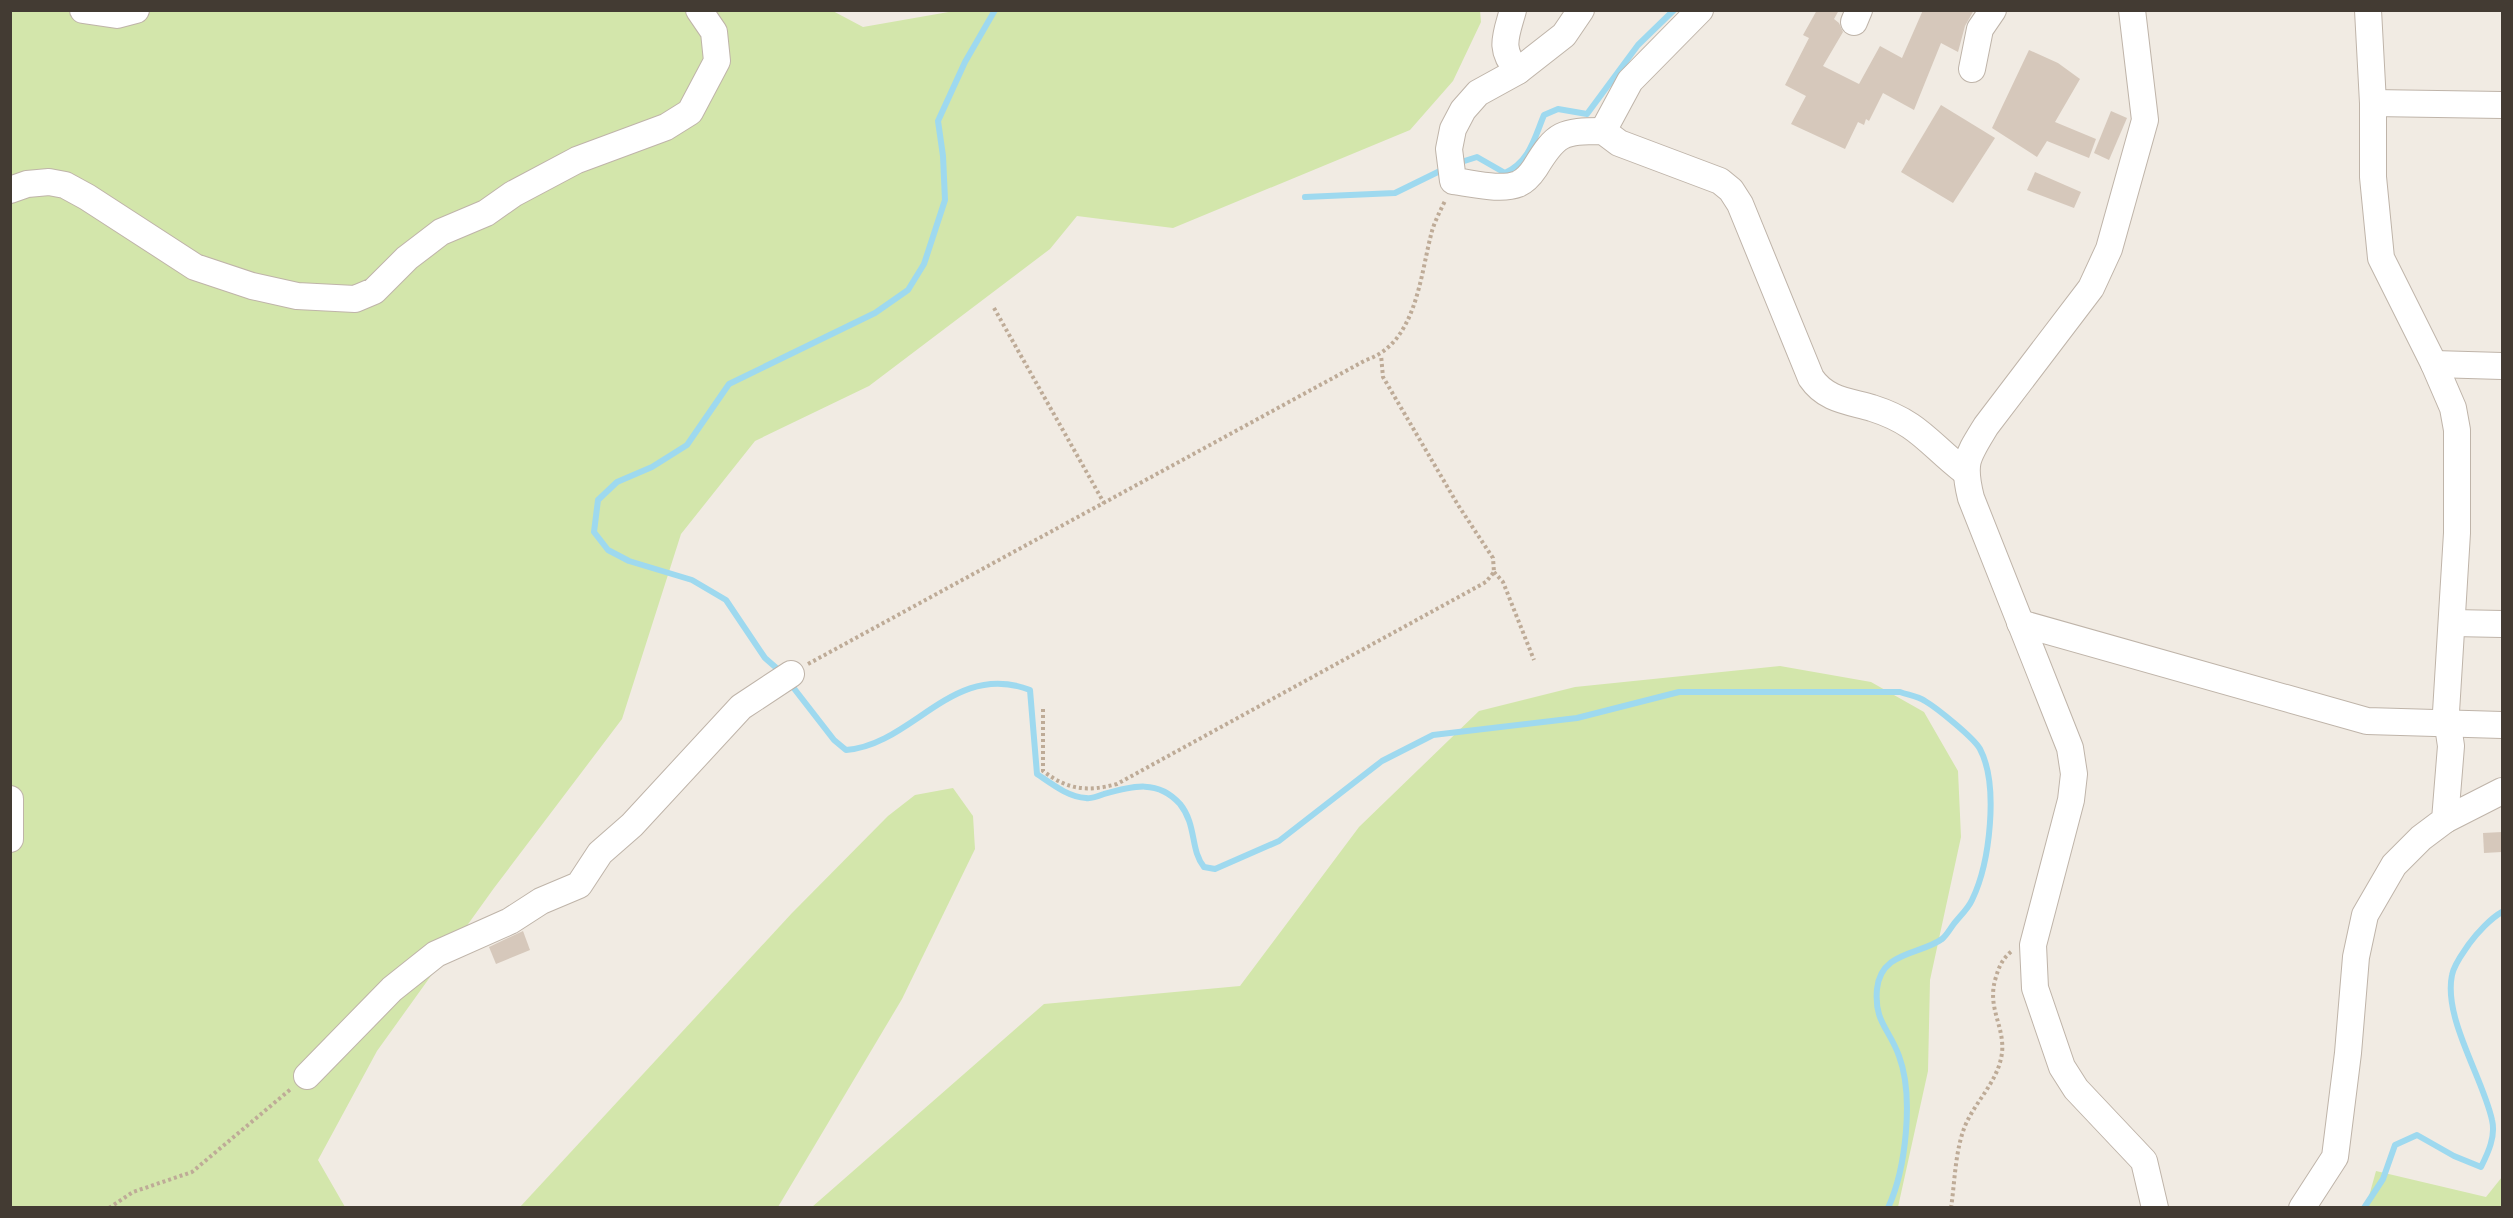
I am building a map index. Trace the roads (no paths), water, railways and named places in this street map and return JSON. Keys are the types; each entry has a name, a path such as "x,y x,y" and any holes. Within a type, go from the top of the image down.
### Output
{"street":[{"path":"83,10 117,15 136,10"},
{"path":"10,190 27,184 49,182 65,185 195,267 252,286 297,296 356,299 375,291 407,258 441,232 486,213 513,194 577,160 666,127 690,112 717,61 714,32 699,10"},
{"path":"1513,10 1505,49 1508,61 1518,71"},
{"path":"1581,10 1564,35 1518,71 1478,93 1463,110 1453,129 1451,170 1505,186 1519,183 1531,174 1550,144 1557,139 1577,131 1603,130 1619,142 1720,181 1731,190 1740,204 1811,378 1819,390 1829,397 1875,409 1915,427 1964,471 1971,498 2070,748 2074,774 2071,800 2033,945 2035,988 2062,1067 2076,1089 2144,1161 2155,1208"},
{"path":"1603,130 1630,81 1700,10"},
{"path":"1972,69 1980,29 1993,10"},
{"path":"1964,471 1971,451 1986,426 2091,288 2109,249 2145,120 2132,10"},
{"path":"2368,10 2373,103 2373,177 2381,258 2434,364 2453,408 2457,430 2457,533 2446,712 2451,746 2445,820"},
{"path":"2373,103 2502,105"},
{"path":"2434,364 2502,366"},
{"path":"2020,623 2367,721 2502,725"},
{"path":"2452,623 2502,624"},
{"path":"307,1076 392,989 436,954 510,921 541,901 579,885 600,853 632,825 741,707 787,677"},
{"path":"2302,1208 2334,1157 2348,1053 2356,957 2365,915 2394,865 2421,838 2445,820 2502,791"},
{"path":"10,799 10,839"}],"waterway":[{"path":"781,672 765,658 726,600 692,580 629,561 608,550 594,532 598,500 617,482 652,467 687,445 729,384 875,313 908,290 924,264 945,200 943,156 938,121 965,62 995,10"},
{"path":"1458,163 1477,157 1505,173 1513,168 1526,156 1544,115 1558,109 1587,114 1638,45 1674,10"},
{"path":"1305,197 1395,193 1446,168"},
{"path":"789,682 834,740 846,750 870,745 956,694 978,686 1003,684 1030,690 1037,774 1067,793 1086,798 1135,787 1163,791 1172,796 1185,812 1197,853 1204,867 1215,869 1279,841 1382,761 1433,735 1577,718 1679,692 1900,692 1922,699 1955,724 1980,749 1986,764 1989,783 1990,824 1984,866 1968,907 1942,939 1894,961 1886,967 1880,977 1877,989 1878,1009 1904,1072 1907,1111 1903,1153 1888,1208"},
{"path":"2364,1208 2383,1179 2395,1145 2417,1135 2454,1156 2481,1167 2484,1162 2492,1138 2492,1120 2458,1029 2453,1010 2452,975 2472,940 2502,912"}]}
